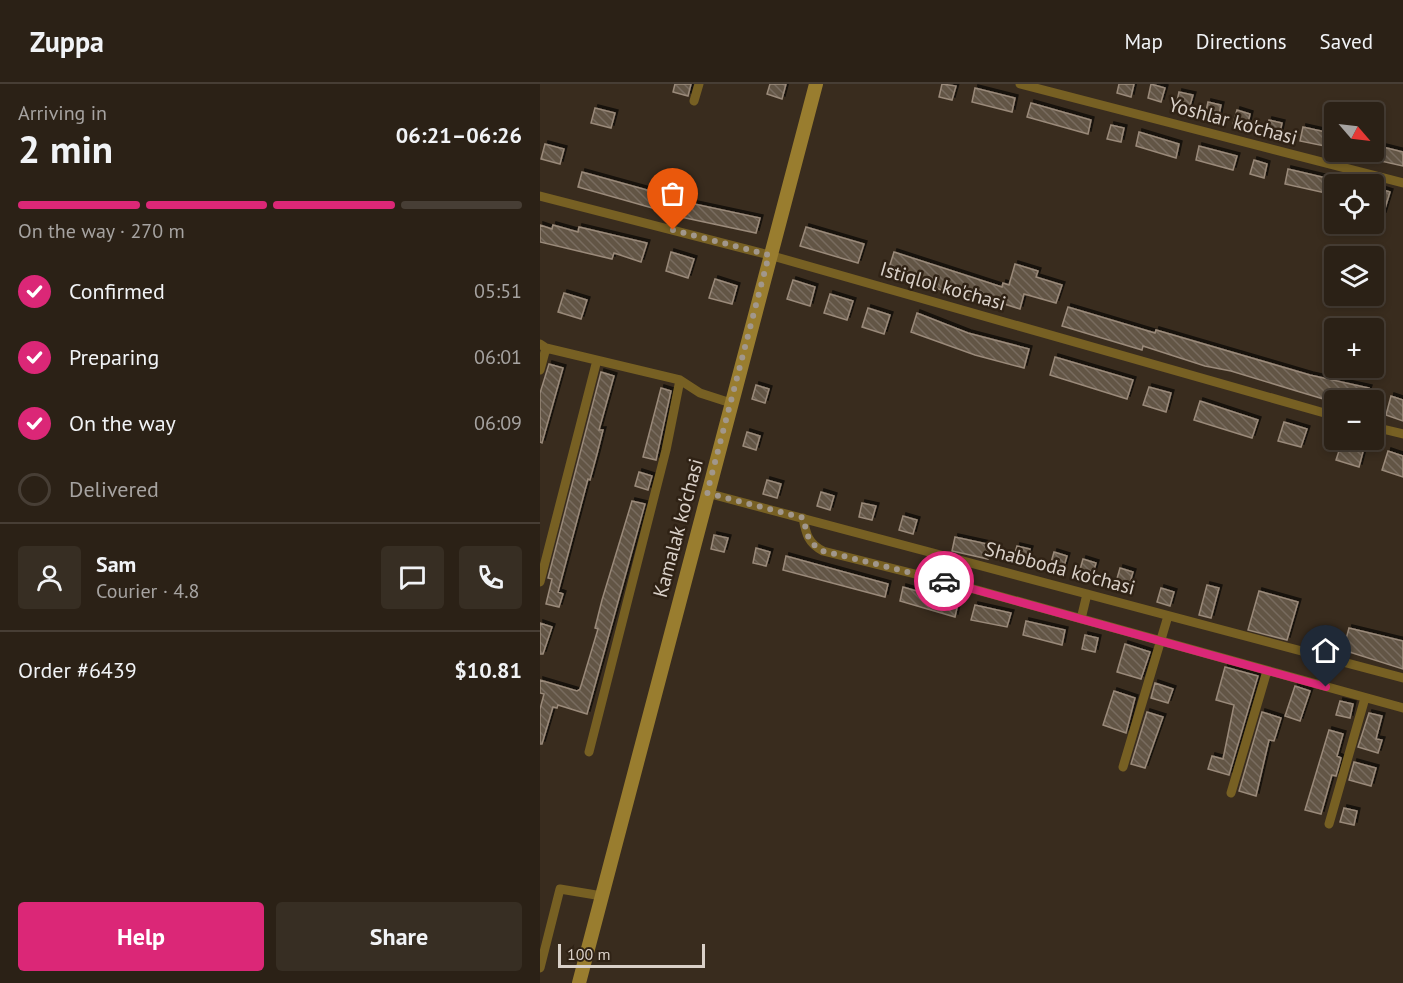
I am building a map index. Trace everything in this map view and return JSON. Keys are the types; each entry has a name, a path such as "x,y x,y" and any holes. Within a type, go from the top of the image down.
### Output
{"main road":[{"name":"Kamalak ko'chasi","path":"579,983 769,255 816,84"}],"street":[{"path":"694,101 699,84"},
{"name":"Yoshlar ko'chasi","path":"1020,84 1403,183"},
{"name":"Istiqlol ko'chasi","path":"540,196 769,255 1324,413"},
{"path":"540,370 543,346 680,380 700,393 731,403"},
{"path":"540,582 597,360"},
{"path":"590,752 666,450 680,380"},
{"path":"1384,429 1403,434"},
{"name":"Shabboda ko'chasi","path":"707,493 1403,678"},
{"path":"804,518 807,536 813,545 823,551 1403,708"},
{"path":"1081,619 1087,594"},
{"path":"1123,767 1168,616"},
{"path":"1231,793 1267,671"},
{"path":"1329,824 1365,698"},
{"path":"540,968 560,889 602,896"}],"building":[{"path":"675,84 691,84 688,96 673,92"},
{"path":"770,84 786,84 782,99 767,94"},
{"path":"942,84 956,86 952,100 939,97"},
{"path":"1119,84 1134,84 1131,97 1117,93"},
{"path":"1151,84 1165,88 1161,102 1148,98"},
{"path":"975,88 1015,98 1012,112 972,102"},
{"path":"1179,92 1193,95 1189,109 1176,106"},
{"path":"1208,102 1221,105 1218,119 1205,116"},
{"path":"1031,103 1091,120 1088,134 1027,117"},
{"path":"595,108 615,113 611,128 591,123"},
{"path":"1237,110 1250,114 1247,128 1233,124"},
{"path":"1269,120 1282,123 1279,137 1265,134"},
{"path":"1111,125 1124,128 1121,142 1107,139"},
{"path":"1303,127 1324,132 1324,146 1300,141"},
{"path":"1139,132 1179,144 1176,158 1136,146"},
{"path":"545,144 564,149 560,164 541,159"},
{"path":"1199,146 1237,156 1233,170 1196,160"},
{"path":"1384,147 1403,152 1403,166 1384,162"},
{"path":"1254,160 1267,164 1264,178 1250,174"},
{"path":"1288,169 1324,177 1324,193 1285,184"},
{"path":"582,172 658,193 657,196 760,218 756,233 662,213 663,211 578,187"},
{"path":"1384,190 1390,192 1384,212"},
{"path":"540,225 552,229 553,225 578,232 579,227 647,243 641,262 614,253 612,259 540,242"},
{"path":"806,227 864,244 858,263 800,246"},
{"path":"671,252 694,259 688,278 666,271"},
{"path":"894,252 1002,287 1003,283 1009,285 1015,264 1038,271 1036,277 1062,285 1056,303 1024,294 1020,309 995,301 994,305 947,292 888,271"},
{"path":"715,279 737,286 732,304 709,298"},
{"path":"793,280 815,287 810,306 787,299"},
{"path":"564,293 587,300 581,319 558,312"},
{"path":"830,294 853,301 847,320 824,313"},
{"path":"1068,307 1310,375 1369,388 1368,390 1324,390 1324,399 1143,346 1142,350 1062,326"},
{"path":"868,308 890,315 884,334 862,327"},
{"path":"917,313 968,333 1029,349 1024,368 975,355 911,332"},
{"path":"1055,357 1133,380 1127,399 1050,375"},
{"path":"549,364 563,368 542,443 540,442 540,393"},
{"path":"601,372 614,376 599,430 603,430 597,454 590,480 588,479 558,592 563,594 559,607 546,604 552,579 548,578"},
{"path":"756,385 769,389 765,403 752,399"},
{"path":"1149,387 1171,393 1166,412 1143,405"},
{"path":"661,388 671,391 656,460 643,457"},
{"path":"1391,396 1403,400 1403,421 1386,415"},
{"path":"1200,401 1258,420 1252,438 1194,420"},
{"path":"1284,422 1307,429 1301,447 1278,441"},
{"path":"747,432 760,436 756,450 743,446"},
{"path":"1339,450 1363,450 1359,467 1336,460"},
{"path":"1388,451 1403,456 1403,477 1382,470"},
{"path":"639,472 652,476 648,490 635,486"},
{"path":"767,480 781,484 777,498 763,494"},
{"path":"821,492 834,496 830,510 817,506"},
{"path":"632,501 645,504 587,714 558,705 557,708 553,707 542,744 540,744 540,709 544,694 540,693 540,680 577,691 580,689 598,629 595,628 602,600"},
{"path":"862,503 876,506 872,520 859,517"},
{"path":"903,516 917,520 913,534 899,530"},
{"path":"714,535 728,538 724,552 711,549"},
{"path":"955,537 992,545 988,559 952,551"},
{"path":"1017,546 1030,549 1026,563 1013,560"},
{"path":"756,548 770,552 766,566 753,563"},
{"path":"1054,552 1067,556 1063,570 1050,566"},
{"path":"786,556 888,584 885,597 783,570"},
{"path":"1083,559 1096,563 1092,577 1079,573"},
{"path":"1120,568 1133,572 1129,586 1116,582"},
{"path":"1207,585 1219,588 1211,618 1199,615"},
{"path":"903,587 958,603 955,617 900,601"},
{"path":"1161,588 1174,592 1170,606 1157,602"},
{"path":"1259,591 1298,602 1287,640 1248,630"},
{"path":"975,605 1011,613 1007,627 971,620"},
{"path":"1026,621 1065,630 1062,645 1023,635"},
{"path":"540,623 552,627 543,654 540,654"},
{"path":"1349,628 1403,641 1403,669 1343,650"},
{"path":"1085,635 1098,638 1095,652 1082,649"},
{"path":"1125,644 1150,652 1141,679 1117,672"},
{"path":"1225,667 1258,676 1229,775 1208,769 1212,756 1223,759 1234,705 1216,700"},
{"path":"1155,683 1173,689 1168,703 1151,698"},
{"path":"1295,686 1310,691 1300,721 1285,716"},
{"path":"1114,691 1135,698 1126,733 1103,725"},
{"path":"1340,701 1353,704 1350,718 1336,715"},
{"path":"1147,712 1163,717 1145,768 1131,764"},
{"path":"1262,712 1281,718 1274,741 1269,740 1256,796 1239,791"},
{"path":"1369,713 1382,716 1376,739 1382,740 1378,753 1358,747"},
{"path":"1329,730 1343,734 1337,756 1341,758 1336,776 1332,775 1321,814 1305,810"},
{"path":"1354,762 1376,768 1371,786 1349,780"},
{"path":"1344,808 1357,811 1354,825 1340,822"}],"way so far":[{"path":"673,230 769,255 707,493 804,518 807,536 813,545 823,551 944,581"}],"route":[{"path":"944,581 1326,687"}]}
